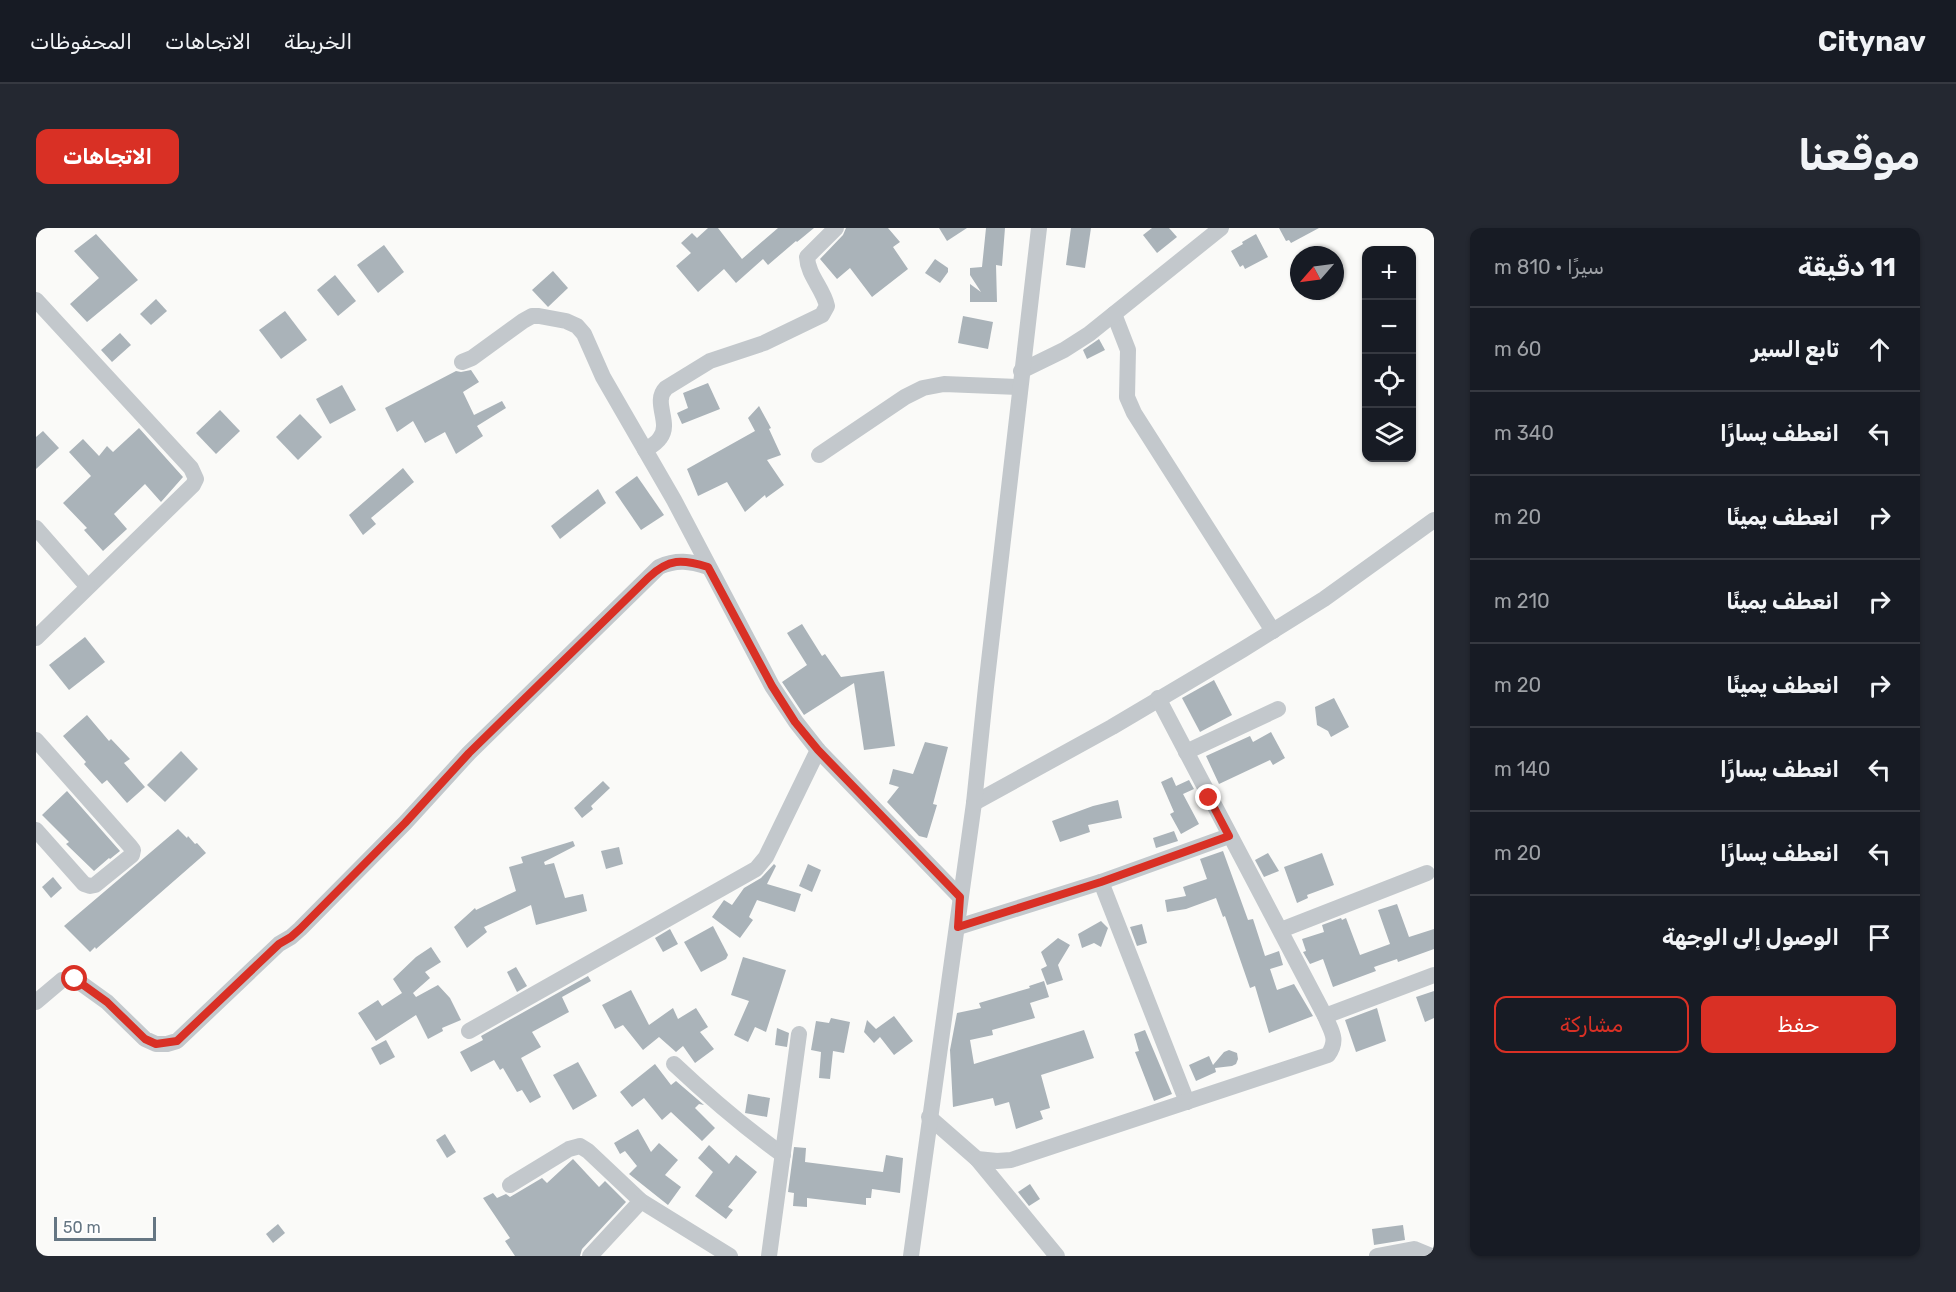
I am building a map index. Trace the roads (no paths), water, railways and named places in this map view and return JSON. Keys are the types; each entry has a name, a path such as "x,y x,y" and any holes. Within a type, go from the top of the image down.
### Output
{"street":[{"path":"645,450 660,438 663,432 660,400 661,393 666,388 710,362 764,343 822,315 827,306 825,298 807,267 807,258 836,228"},
{"path":"911,1256 974,803 1020,379 1039,228"},
{"path":"819,455 905,397 923,388 944,384 1020,379 1089,334 1221,228"},
{"path":"36,300 191,468 196,479 193,485 36,638"},
{"path":"1114,314 1128,350 1127,397 1134,413 1273,631"},
{"path":"462,362 472,358 532,316 566,321 577,326 584,334 603,377 674,500 772,686 795,722 818,750 960,897"},
{"path":"974,803 1112,727 1273,631 1324,599 1434,520"},
{"path":"36,528 87,586"},
{"path":"36,1002 62,980 75,979 107,1002 145,1039 156,1044 177,1041 279,944 300,929 405,823 469,753 659,567 678,561 708,567"},
{"path":"977,1159 1011,1160 1328,1054 1334,1047 1334,1038 1325,1016 1158,698"},
{"path":"1186,752 1278,709"},
{"path":"36,740 130,846 133,850 132,855 95,885 90,886 84,884 36,830"},
{"path":"469,1031 756,869 766,857 818,750"},
{"path":"958,927 1101,882 1229,836"},
{"path":"1281,930 1427,873"},
{"path":"1101,882 1187,1102"},
{"path":"1325,1016 1434,975"},
{"path":"769,1256 799,1034"},
{"path":"674,1064 727,1113 783,1155"},
{"path":"929,1117 977,1159 1057,1256"},
{"path":"510,1185 569,1149 580,1146 641,1201 730,1256"},
{"path":"590,1256 641,1201"},
{"path":"1377,1256 1414,1249 1431,1256"}]}
